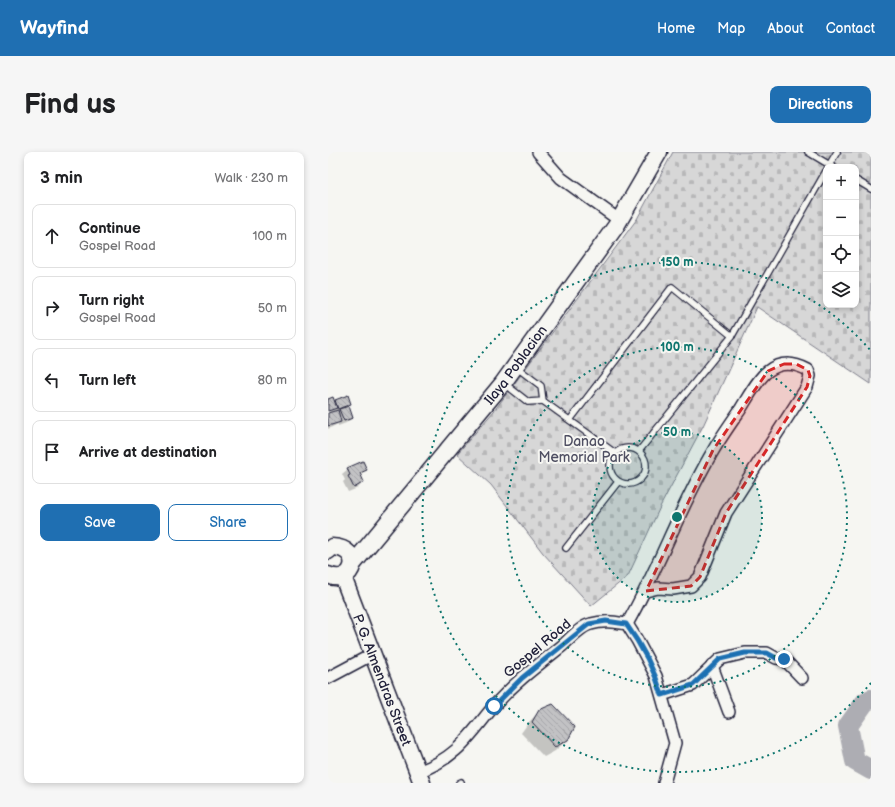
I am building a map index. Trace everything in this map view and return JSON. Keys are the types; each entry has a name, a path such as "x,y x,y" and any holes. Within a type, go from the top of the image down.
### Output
{"street":[{"path":"538,152 561,178 620,220"},
{"name":"Ilaya Poblacion","path":"335,576 350,572 353,564 503,382 620,220 659,152"},
{"path":"646,591 658,588 673,589 691,586 700,577 726,513 806,387 810,376 808,370 796,364 784,364 768,371 752,392 713,450 687,500 646,591 626,624 637,640 656,676 675,744 664,783"},
{"path":"329,545 342,548 350,554 353,564"},
{"name":"P. G. Almendras Street","path":"335,576 373,654 420,778"},
{"name":"Gospel Road","path":"420,778 434,766 454,753 472,735 494,706 522,678 589,624 606,621 626,624"},
{"path":"662,695 693,685 720,659 745,653 767,653 776,658 784,659 802,678"},
{"path":"328,678 373,654"},
{"path":"712,666 729,712"}],"lane":[{"path":"808,152 827,164"},
{"path":"831,164 837,152"},
{"path":"639,451 732,336 823,176"},
{"path":"859,182 871,189"},
{"path":"570,420 672,287 732,336"},
{"path":"515,366 541,386 543,401"},
{"path":"503,382 528,402 543,401 615,453"},
{"path":"627,448 639,451 646,463 645,473 642,478 631,484 618,482 609,470 611,458 615,453 627,448"},
{"path":"566,548 618,482"}],"highlighted area":[{"path":"784,364 796,364 808,370 810,376 807,387 726,513 700,577 691,586 646,591 713,450 751,392 768,371"}],"green space":[{"name":"Danao Memorial Park","path":"673,152 871,152 871,384 757,307 703,426 661,505 628,576 591,606 543,553 491,485 457,454 494,411 637,219"}],"building":[{"path":"348,395 351,404 338,409 335,400"},
{"path":"333,397 337,408 328,411 328,399"},
{"path":"349,406 353,418 344,421 339,409"},
{"path":"338,410 341,422 328,426 328,413"},
{"path":"363,461 367,470 360,473 364,482 354,488 348,476 350,475 347,468"},
{"path":"553,704 575,727 568,740 555,747 532,722 539,710"}],"waterway":[{"path":"871,699 865,702 848,726 855,761 871,770"}],"route":[{"path":"494,706 522,678 589,624 606,621 626,624 637,640 656,676 662,695 693,685 720,659 745,653 767,653 776,658 784,659"}]}
